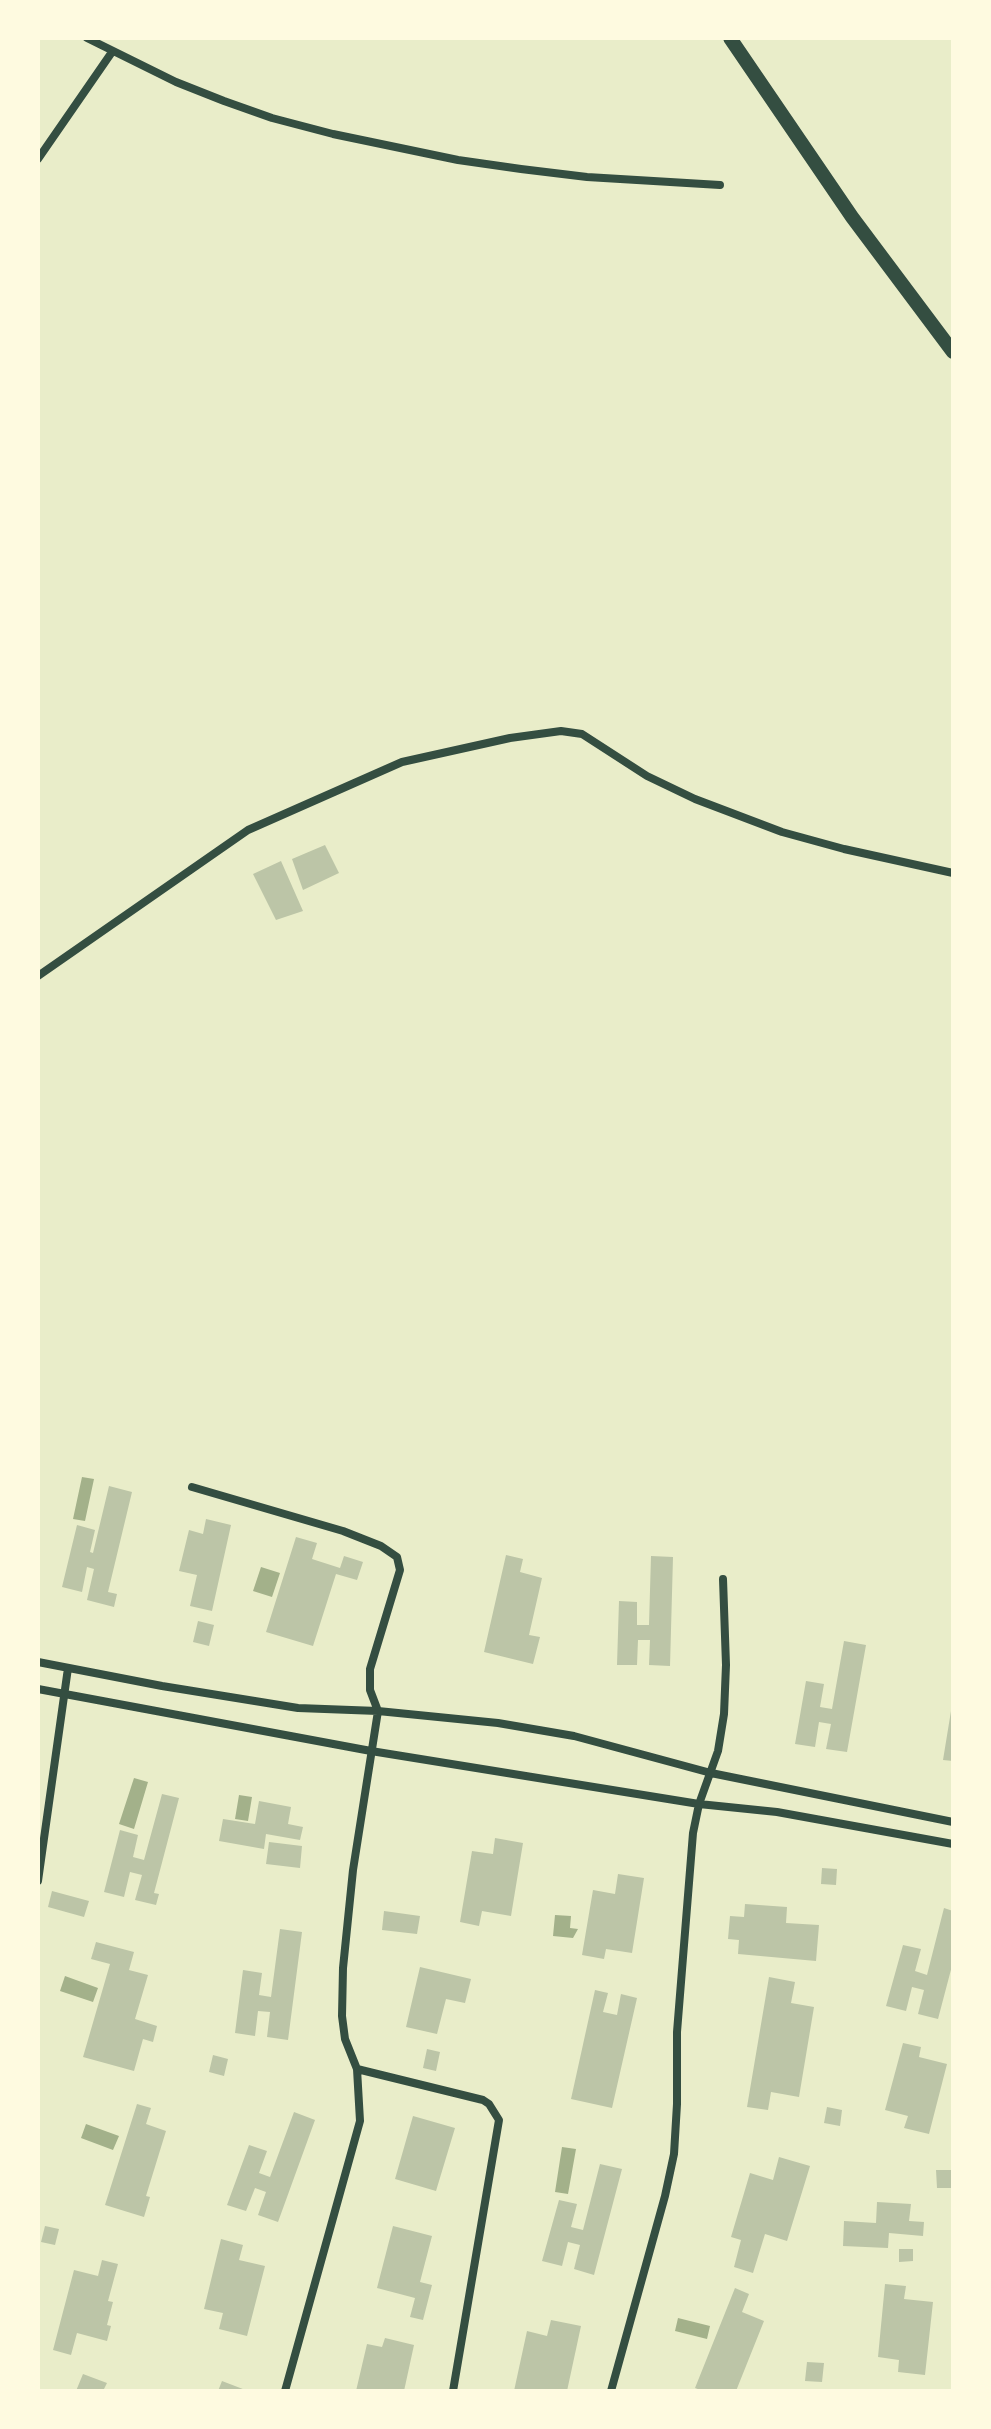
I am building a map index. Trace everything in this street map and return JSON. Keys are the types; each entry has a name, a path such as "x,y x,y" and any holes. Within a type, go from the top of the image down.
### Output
{"main road":[{"path":"730,38 852,217 953,352"}],"street":[{"path":"87,38 176,82 272,118 395,148 458,160 574,175 720,185"},
{"path":"38,159 112,52"},
{"path":"38,976 248,830 402,762 510,738 561,731 582,734 647,776 695,799 782,832 859,853 953,873"},
{"path":"192,1487 343,1531 381,1546 397,1557 400,1570 370,1669 370,1690 378,1711 353,1870 343,1968 343,2027 357,2069 360,2107 357,2133 285,2391"},
{"path":"611,2391 674,2154 677,2032 693,1833 699,1804 722,1737 725,1702 723,1579"},
{"path":"38,1662 298,1708 378,1711 498,1723 574,1736 711,1773 953,1822"},
{"path":"38,1881 68,1668"},
{"path":"38,1689 371,1751 699,1804 777,1812 953,1844"},
{"path":"357,2069 483,2100 499,2120 453,2391"}],"shaded area":[{"path":"82,1477 94,1479 85,1521 73,1519"},
{"path":"261,1567 280,1573 272,1597 253,1591"},
{"path":"134,1778 148,1782 134,1829 119,1824"},
{"path":"239,1795 252,1797 248,1821 235,1819"},
{"path":"555,1915 571,1916 570,1928 578,1929 573,1938 553,1936"},
{"path":"65,1976 98,1988 93,2002 60,1991"},
{"path":"86,2124 119,2136 113,2150 81,2138"},
{"path":"562,2147 576,2149 568,2194 555,2192"},
{"path":"678,2318 710,2326 707,2339 675,2331"}],"building":[{"path":"325,845 339,873 303,890 292,859"},
{"path":"281,861 303,911 276,920 253,874"},
{"path":"109,1486 132,1492 108,1592 117,1594 114,1607 87,1600 94,1569 87,1567 82,1592 62,1587 77,1525 95,1530 90,1552 93,1553"},
{"path":"206,1519 231,1525 212,1611 190,1606 197,1575 179,1571 189,1530 203,1534"},
{"path":"296,1537 317,1543 312,1559 340,1568 344,1556 363,1562 357,1580 336,1574 313,1646 266,1632"},
{"path":"506,1555 523,1559 520,1572 542,1578 529,1635 540,1637 533,1664 484,1652"},
{"path":"651,1556 673,1557 670,1666 649,1665 650,1640 638,1640 637,1665 617,1665 619,1601 637,1602 637,1625 649,1625"},
{"path":"198,1621 214,1625 209,1646 193,1642"},
{"path":"844,1641 866,1645 847,1752 826,1749 831,1724 819,1722 815,1747 795,1744 806,1681 824,1684 820,1707 832,1709"},
{"path":"953,1711 953,1761 943,1760"},
{"path":"162,1794 179,1798 154,1893 159,1894 156,1905 135,1900 142,1875 130,1872 124,1897 104,1892 120,1830 138,1835 133,1857 144,1860"},
{"path":"259,1801 291,1807 288,1824 303,1827 300,1840 266,1834 264,1849 219,1841 223,1819 255,1824"},
{"path":"495,1838 523,1843 511,1916 482,1911 479,1926 460,1922 472,1851 493,1854"},
{"path":"269,1842 302,1846 300,1868 266,1864"},
{"path":"822,1868 837,1869 836,1885 821,1884"},
{"path":"618,1874 644,1878 632,1953 606,1949 604,1959 582,1955 593,1890 615,1894"},
{"path":"52,1891 89,1901 84,1917 48,1907"},
{"path":"745,1904 787,1907 786,1923 819,1925 816,1961 738,1954 739,1940 728,1939 730,1916 744,1917"},
{"path":"944,1908 953,1911 953,1962 938,2019 918,2014 924,1990 912,1987 906,2011 886,2006 903,1945 921,1949 915,1971 927,1975"},
{"path":"384,1911 420,1916 417,1934 382,1930"},
{"path":"280,1929 302,1932 288,2040 267,2037 270,2012 258,2011 255,2036 235,2033 243,1970 262,1973 259,1995 271,1997"},
{"path":"96,1942 134,1952 129,1970 148,1975 135,2019 157,2026 153,2042 143,2039 134,2071 83,2057 110,1964 91,1959"},
{"path":"420,1967 471,1979 465,2003 446,1999 437,2034 406,2027"},
{"path":"769,1977 795,1982 791,2003 814,2007 799,2097 771,2092 768,2110 747,2107"},
{"path":"595,1990 608,1993 603,2012 617,2015 621,1994 637,1998 612,2108 571,2099"},
{"path":"903,2043 921,2047 919,2057 947,2064 929,2134 904,2128 908,2116 885,2110"},
{"path":"427,2049 440,2052 436,2071 423,2068"},
{"path":"213,2055 228,2059 224,2076 209,2072"},
{"path":"137,2104 151,2108 146,2124 166,2131 146,2196 150,2197 144,2217 105,2205"},
{"path":"827,2107 842,2110 840,2126 824,2123"},
{"path":"294,2112 315,2120 278,2222 258,2215 266,2192 255,2188 246,2211 227,2205 249,2145 267,2151 259,2173 270,2177"},
{"path":"413,2116 455,2128 436,2191 395,2179"},
{"path":"779,2157 810,2166 787,2241 765,2234 753,2273 734,2267 741,2240 731,2237 750,2173 773,2180"},
{"path":"600,2164 622,2169 594,2275 574,2269 580,2245 568,2242 562,2266 542,2261 559,2200 577,2204 571,2227 583,2230"},
{"path":"936,2170 953,2170 953,2188 937,2188"},
{"path":"877,2202 911,2204 909,2221 924,2222 923,2236 889,2233 888,2248 843,2246 844,2221 876,2223"},
{"path":"45,2226 59,2229 55,2245 41,2242"},
{"path":"393,2226 432,2236 420,2282 432,2285 423,2320 410,2317 415,2298 377,2288"},
{"path":"221,2239 243,2245 239,2260 265,2266 247,2336 219,2329 223,2313 204,2309"},
{"path":"899,2249 913,2249 913,2261 899,2262"},
{"path":"102,2260 118,2264 108,2301 113,2302 107,2325 111,2326 107,2341 77,2333 71,2355 53,2350 74,2270 98,2276"},
{"path":"885,2284 906,2286 904,2299 933,2302 925,2375 898,2372 899,2360 878,2357"},
{"path":"735,2288 749,2294 742,2312 764,2321 736,2391 703,2391 695,2388"},
{"path":"551,2320 581,2326 567,2391 514,2391 527,2331 547,2336"},
{"path":"385,2338 414,2345 404,2391 356,2391 367,2344 382,2347"},
{"path":"807,2362 824,2363 822,2382 805,2381"},
{"path":"83,2374 107,2383 103,2391 76,2391"},
{"path":"222,2381 248,2391 218,2391"}]}
